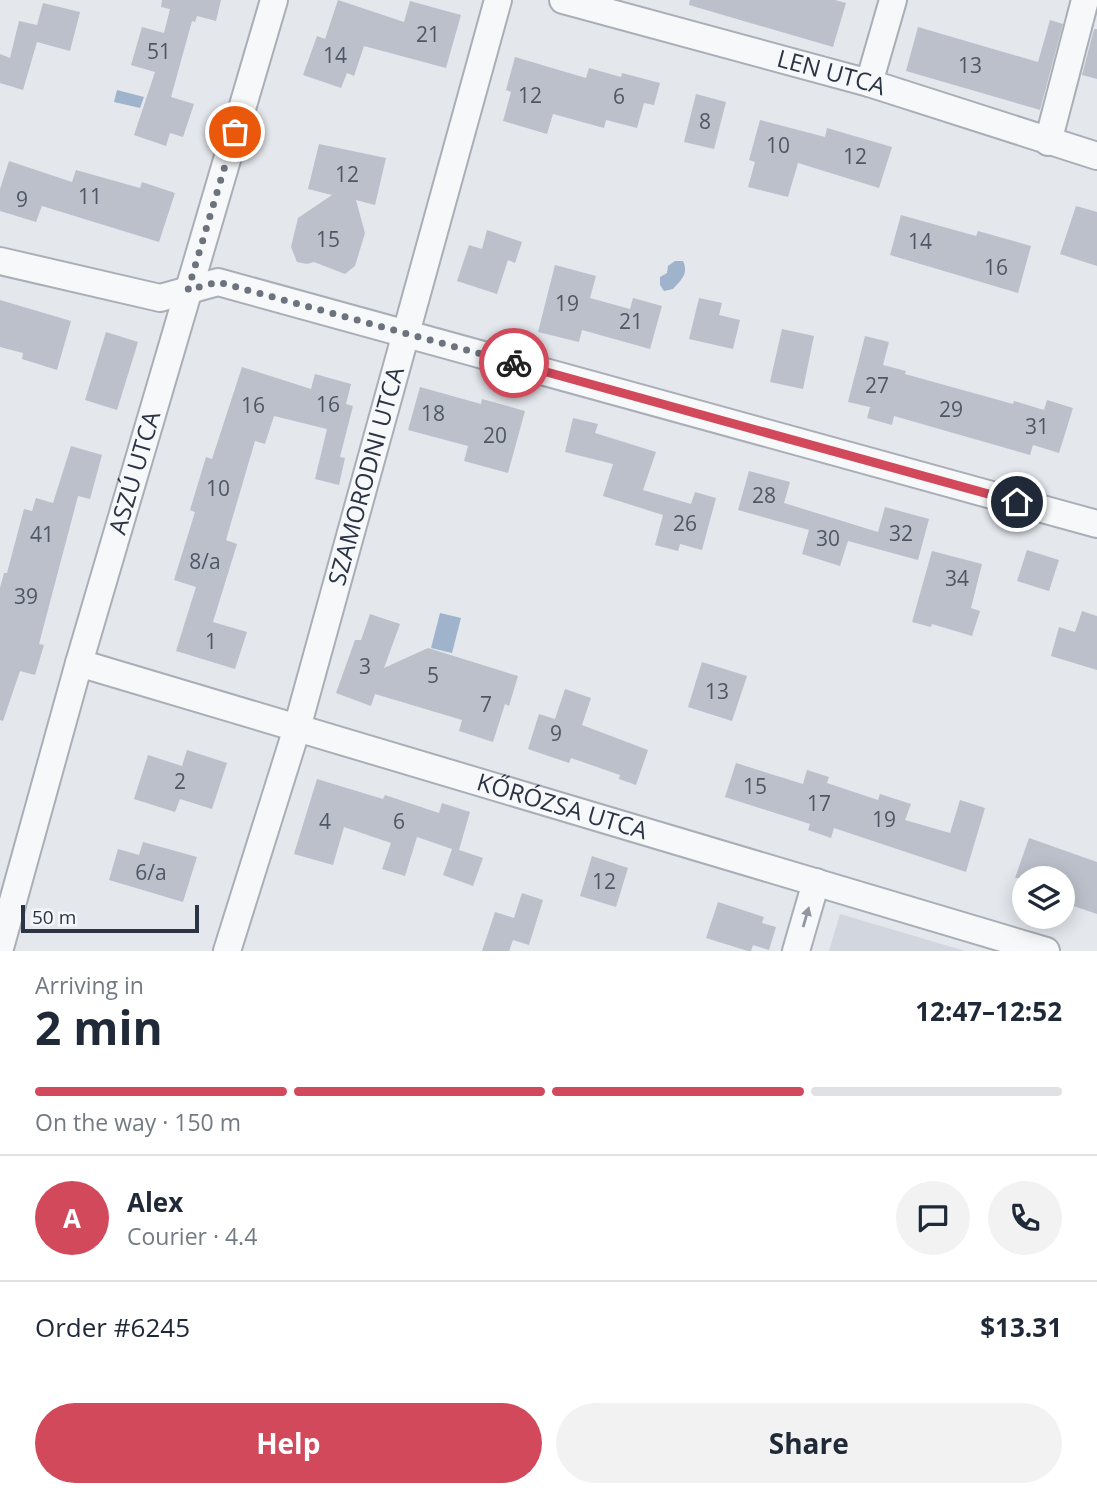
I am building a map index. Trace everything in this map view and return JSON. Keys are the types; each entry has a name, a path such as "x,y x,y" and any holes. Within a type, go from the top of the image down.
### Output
{"street":[{"name":"ASZÚ UTCA","path":"0,948 79,663 274,0"},
{"name":"SZAMORODNI UTCA","path":"227,951 297,728 498,0"},
{"name":"LEN UTCA","path":"563,0 869,83 1097,156"},
{"path":"869,83 893,0"},
{"path":"1048,142 1084,0"},
{"path":"0,261 160,298 218,282 1097,524"},
{"name":"KŐRÓZSA UTCA","path":"79,663 1046,951"},
{"path":"796,951 816,882"}],"shaded area":[{"path":"840,914 965,951 829,951"}],"water":[{"path":"117,90 144,97 140,108 114,102"},
{"path":"675,261 683,261 685,273 673,289 664,291 660,285 660,277 667,273 668,266"},
{"path":"440,613 461,618 452,653 431,648"}],"building":[{"path":"162,0 221,0 216,21 197,16 195,22 192,21 171,97 194,104 183,137 170,133 166,146 134,135 155,72 131,65 142,27 164,33 170,9 161,7"},
{"path":"338,0 404,22 410,1 461,15 446,68 364,46 354,76 347,73 341,88 303,75 317,36 325,39"},
{"path":"690,0 835,0 846,3 833,47 689,5"},
{"path":"43,3 80,12 70,51 37,42 23,90 0,83 0,54 10,58 19,21 37,25"},
{"path":"1050,20 1063,24 1040,110 906,71 918,27 1038,62"},
{"path":"1094,29 1097,29 1097,79 1082,75"},
{"path":"515,57 586,78 589,68 621,77 622,73 660,83 654,105 644,103 637,128 606,120 604,128 553,114 547,134 503,121 511,92 506,90"},
{"path":"696,94 726,102 714,149 684,142"},
{"path":"760,120 825,137 827,128 892,147 879,188 798,163 788,197 748,187 755,162 749,160"},
{"path":"319,144 386,158 375,205 356,200 365,233 355,266 345,274 314,262 297,262 291,247 298,218 332,195 308,189"},
{"path":"9,161 72,182 76,170 140,188 142,182 175,193 159,242 42,206 36,222 0,211 0,189"},
{"path":"1076,206 1097,212 1097,266 1060,254"},
{"path":"901,215 976,236 978,231 1031,246 1018,293 890,255"},
{"path":"487,230 522,242 515,263 508,260 497,294 457,281 469,245 482,249"},
{"path":"555,265 596,276 590,298 630,309 633,298 662,306 650,349 582,330 579,342 538,332"},
{"path":"699,298 722,303 719,315 740,320 733,349 689,339"},
{"path":"0,300 71,321 57,370 22,359 23,353 0,347"},
{"path":"782,329 814,336 803,389 770,382"},
{"path":"106,332 138,342 117,410 85,400"},
{"path":"865,336 889,342 883,365 906,371 905,374 1013,404 1014,401 1044,410 1047,400 1073,408 1059,453 1033,445 1030,455 894,416 892,425 867,418 870,407 848,402"},
{"path":"242,367 311,389 315,374 351,384 346,404 353,406 340,457 345,458 339,485 315,479 327,429 274,416 265,444 255,441 226,540 237,544 213,622 247,632 235,669 176,651 196,587 174,580 195,512 190,510 206,457 212,459"},
{"path":"420,387 481,404 482,399 525,411 508,473 464,461 468,446 408,430"},
{"path":"573,418 598,424 595,433 656,452 643,490 691,504 695,492 716,498 702,550 680,544 678,551 655,545 663,515 603,496 613,464 565,452"},
{"path":"71,446 102,455 90,499 78,496 39,644 44,645 35,675 20,671 3,721 0,720 0,588 4,573 7,573 24,509 32,511 36,498 53,503"},
{"path":"749,471 790,482 784,503 878,532 885,507 929,519 918,560 848,541 840,566 802,554 809,530 738,510"},
{"path":"1027,550 1059,560 1049,591 1017,581"},
{"path":"932,551 982,564 971,608 980,611 972,636 932,624 931,627 912,622"},
{"path":"1082,611 1097,616 1097,670 1051,656 1059,627 1075,632"},
{"path":"370,614 400,624 384,668 428,648 518,676 509,706 505,704 493,742 459,731 462,720 375,694 371,706 336,693 355,640 361,640"},
{"path":"702,662 747,676 732,721 688,707"},
{"path":"565,689 591,698 582,725 648,750 636,785 619,779 620,775 571,758 569,763 528,749 539,714 555,719"},
{"path":"187,750 227,763 212,809 180,799 175,812 134,799 148,755 182,766"},
{"path":"736,763 803,784 807,770 829,777 827,783 878,800 880,794 911,804 905,820 950,833 960,800 985,808 966,872 834,828 831,838 808,830 810,824 725,797"},
{"path":"317,779 383,799 385,795 439,813 442,803 470,812 459,850 483,858 473,886 443,875 452,849 417,837 405,876 382,869 391,843 344,827 333,865 294,854"},
{"path":"1029,838 1097,862 1097,914 1075,906 1075,866 1019,866"},
{"path":"143,842 197,857 183,902 109,880 118,849 139,855"},
{"path":"592,856 628,868 616,907 580,896"},
{"path":"522,893 543,900 529,945 513,940 509,951 482,951 495,912 514,918"},
{"path":"718,902 764,917 762,923 776,927 769,950 753,945 751,951 748,951 706,938"}],"way so far":[{"path":"235,132 188,290 218,282 514,363"}],"route":[{"path":"514,363 1017,502"}]}
